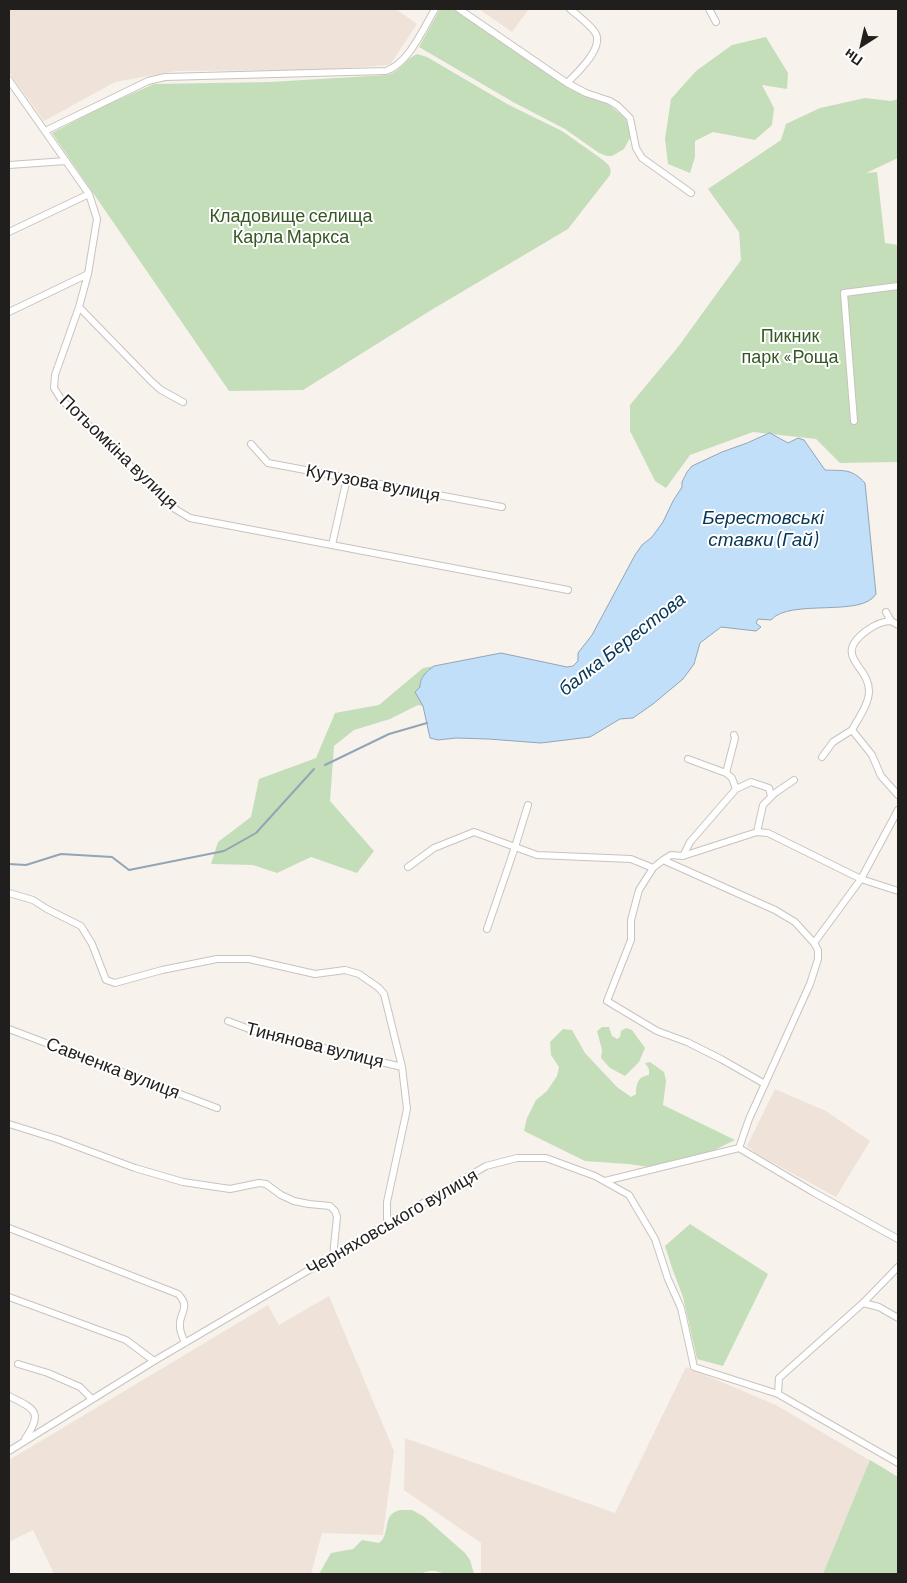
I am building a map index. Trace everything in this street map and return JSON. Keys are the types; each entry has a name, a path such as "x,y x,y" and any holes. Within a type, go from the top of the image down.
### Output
{"street":[{"path":"45,132 148,81 165,77 386,71 393,69 400,64 413,46 435,9"},
{"path":"459,9 567,84 618,106 630,118 636,148 642,158 691,193"},
{"path":"567,84 595,51 597,36 570,9"},
{"path":"709,9 716,22"},
{"name":"Потьомкіна вулиця","path":"9,80 89,194 97,218 88,274 55,375 54,388 61,399 175,509 190,518 568,590"},
{"path":"9,165 66,161"},
{"path":"9,232 89,194"},
{"path":"9,312 88,274"},
{"path":"854,421 844,293 898,286"},
{"path":"78,307 150,381 183,402"},
{"name":"Кутузова вулиця","path":"251,444 268,463 502,507"},
{"path":"332,545 346,478"},
{"path":"886,612 891,621 898,626"},
{"path":"822,757 833,742 852,730 867,701 869,690 866,680 854,660 852,651 855,641 868,630 886,621 891,621"},
{"path":"852,730 872,755 880,776 898,795"},
{"path":"726,773 735,738 734,735"},
{"path":"688,758 726,773 732,778 736,789"},
{"path":"757,832 763,805 771,796 794,780"},
{"path":"683,856 690,842 736,789 752,782 769,788 771,796"},
{"path":"487,929 528,805"},
{"path":"814,943 860,879 898,810"},
{"path":"408,867 434,848 474,832 538,855 631,860 653,868"},
{"path":"765,1084 696,1047 657,1030 607,1001 631,940 631,920 639,890 653,868 671,855 683,856 757,832 768,833 860,879 898,891"},
{"path":"663,860 775,910 795,922 818,950 818,959 810,984 749,1119 738,1148"},
{"path":"9,893 33,900 63,918 81,926 92,944 106,980 115,982 217,959 250,959 315,974 345,970 359,974 379,988 384,994 402,1067 407,1108 387,1202 388,1225"},
{"name":"Тинянова вулиця","path":"228,1021 257,1032 402,1067"},
{"name":"Савченка вулиця","path":"9,1029 217,1108"},
{"path":"9,1124 57,1139 135,1168 183,1182 230,1189 260,1183 266,1184 282,1196 294,1201 330,1206 335,1211 336,1217 333,1256"},
{"path":"606,1181 738,1148 898,1239"},
{"name":"Черняховського вулиця","path":"9,1451 154,1361 486,1166 517,1158 546,1158 591,1174 629,1195 655,1238 668,1279 681,1308 694,1367 778,1394"},
{"path":"9,1228 178,1294 184,1300 185,1307 179,1327 185,1343"},
{"path":"898,1267 862,1303 779,1378 778,1394 898,1463"},
{"path":"9,1297 126,1340 154,1361"},
{"path":"862,1303 879,1307 898,1318"},
{"path":"18,1364 48,1373 80,1387 92,1399"},
{"path":"9,1396 27,1404 33,1409 35,1416 34,1424 23,1442"}],"shaded area":[{"path":"9,9 396,9 417,24 390,65 322,70 177,71 115,82 44,121 9,72"},
{"path":"479,9 529,9 512,32"},
{"path":"775,1089 826,1111 870,1141 836,1197 757,1154 747,1146"},
{"path":"329,1296 394,1451 383,1535 322,1533 311,1574 54,1574 33,1530 9,1542 9,1460 268,1305 279,1325"},
{"path":"686,1367 776,1405 898,1477 898,1574 481,1574 481,1543 404,1490 405,1438 615,1513"}],"green space":[{"path":"440,9 454,9 565,86 584,96 606,103 622,115 630,131 630,138 624,149 612,156 599,153 565,129 513,102 419,47"},
{"path":"766,37 788,73 787,89 762,85 774,108 772,125 755,140 713,132 695,141 695,157 690,173 668,164 665,139 671,99 696,71 732,45"},
{"name":"Кладовище селища Карла Маркса","path":"417,54 427,57 509,105 562,131 605,162 610,168 610,175 568,229 433,309 303,390 229,391 52,133 106,105 154,84 270,82 387,75 396,71"},
{"name":"Пикник парк «Роща","path":"865,98 891,101 898,99 898,158 866,173 877,172 885,243 898,245 898,462 840,463 816,439 753,432 690,455 666,488 655,481 630,431 630,405 678,347 741,260 739,232 708,189 781,140 786,124 820,108"},
{"path":"434,666 424,675 420,687 415,692 423,706 418,705 390,719 354,730 334,746 330,801 374,851 357,873 311,857 277,873 253,865 211,864 218,842 251,817 259,779 316,758 335,713 379,705 423,668"},
{"path":"602,1027 609,1027 612,1036 617,1039 620,1037 621,1031 626,1028 632,1030 645,1048 639,1062 625,1076 610,1068 601,1058 602,1050 597,1031"},
{"path":"563,1029 572,1030 585,1053 617,1087 631,1097 636,1094 637,1084 640,1079 649,1075 649,1069 645,1063 650,1062 664,1072 666,1081 663,1105 735,1140 694,1160 656,1168 585,1161 524,1131 527,1118 536,1100 547,1091 557,1076 559,1067 551,1055 550,1042"},
{"path":"690,1224 768,1274 723,1366 697,1359 683,1297 665,1246"},
{"path":"870,1460 898,1477 898,1574 823,1574"},
{"path":"400,1510 412,1510 423,1516 465,1553 470,1560 474,1574 452,1574 432,1571 421,1574 319,1574 331,1553 353,1549 362,1540 379,1543 385,1535 390,1516"}],"water":[{"name":"Берестовські ставки (Гай)","path":"770,433 788,443 798,438 804,440 825,470 851,473 865,483 876,594 868,601 856,605 793,610 780,614 771,620 758,619 756,623 761,627 756,631 721,627 700,643 694,664 683,679 633,718 620,719 590,737 541,743 456,738 438,740 430,738 423,706 415,692 420,687 422,678 428,670 434,666 501,653 567,667 573,666 578,661 578,653 592,635 635,555 663,522 682,487 682,482 687,472 692,466"}],"waterway":[{"name":"балка Берестова","path":"325,765 389,734 427,723"},
{"name":"балка Берестова","path":"9,864 26,865 61,854 112,857 129,870 224,851 256,833 314,769"}]}
